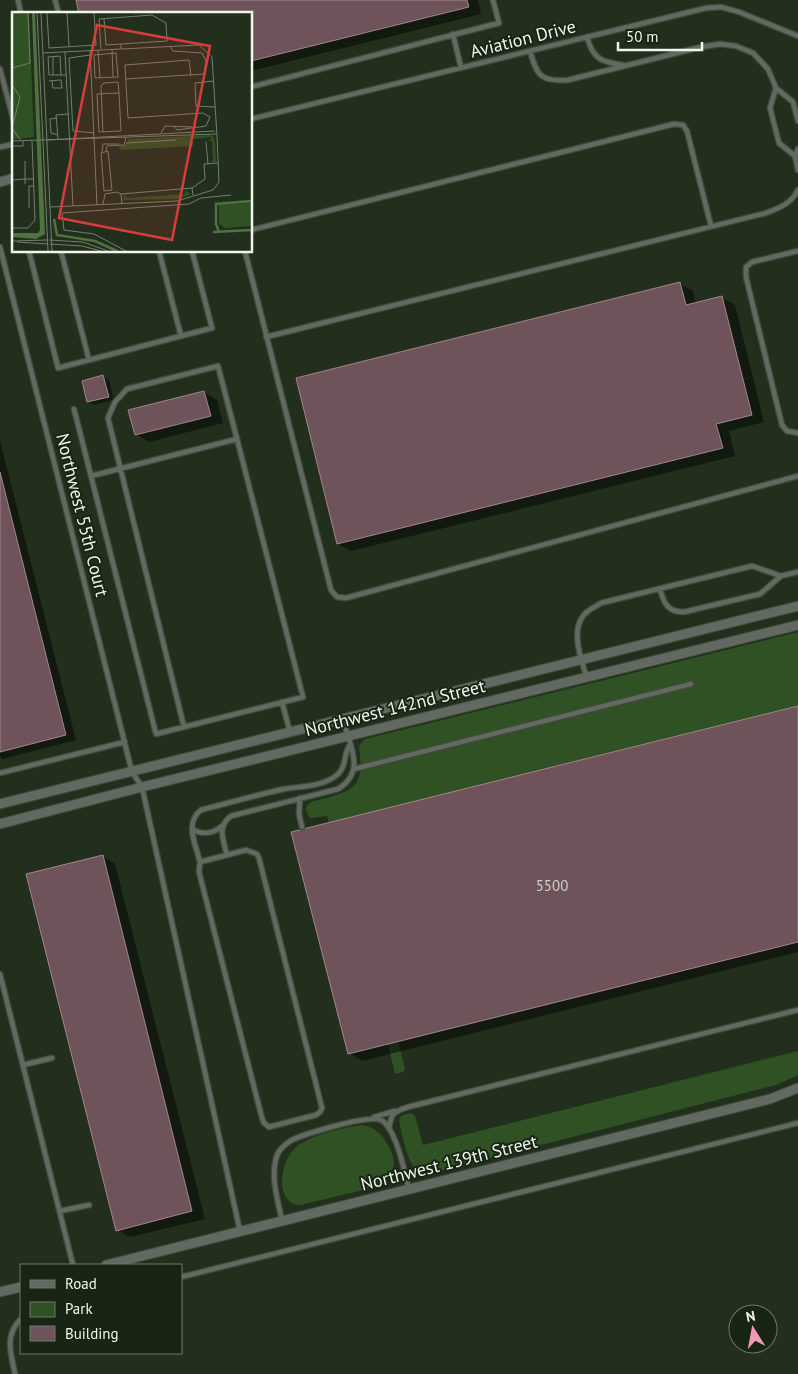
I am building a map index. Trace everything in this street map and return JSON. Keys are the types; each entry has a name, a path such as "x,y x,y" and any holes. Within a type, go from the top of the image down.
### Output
{"street":[{"name":"Northwest 142nd Street","path":"0,804 798,606"},
{"name":"Northwest 142nd Street","path":"0,824 142,787 348,741 798,625"},
{"name":"Northwest 139th Street","path":"110,1264 770,1099 798,1088"},
{"path":"0,1292 20,1287"}],"lane":[{"path":"252,87 499,22 493,0"},
{"name":"Aviation Drive","path":"252,119 706,8 721,7 738,12 798,36"},
{"path":"454,34 461,68"},
{"path":"587,37 590,50 597,58 607,63 627,66"},
{"path":"530,51 534,68 541,76 553,81 568,80 701,47 720,44 736,46 753,53 768,69 776,88 793,102 798,121"},
{"path":"0,69 12,114"},
{"path":"776,88 770,108 779,144 795,156"},
{"path":"252,230 674,124 683,125 687,131 711,226"},
{"path":"798,149 795,156 798,170"},
{"path":"266,336 766,213 784,206 794,198 798,190"},
{"name":"Northwest 55th Court","path":"0,248 132,772 142,787"},
{"path":"798,251 752,262 746,267 746,277 782,425 787,431 798,433"},
{"path":"29,252 58,368 212,328 192,252"},
{"path":"61,252 89,360"},
{"path":"159,252 181,336"},
{"path":"245,252 331,590 337,598 346,598 798,476"},
{"path":"74,409 156,734 184,727 282,702 303,697 218,366 127,389 115,402 108,418 184,727"},
{"path":"91,476 237,439"},
{"path":"587,678 577,635 579,624 586,612 601,603 752,566 781,576"},
{"path":"660,589 663,600 668,607 676,612 684,612 760,594 781,576 798,572"},
{"path":"354,769 691,684"},
{"path":"282,702 290,732"},
{"path":"192,829 204,834 214,832 231,816 338,789 346,784 354,769 354,752 348,741 343,720"},
{"path":"200,862 246,850 257,854 259,858 322,1108 316,1115 269,1126 264,1123 199,872 200,862 192,829 192,820 195,814 201,810 285,789 323,783 341,771 345,763 348,741"},
{"path":"0,773 125,742"},
{"path":"142,787 240,1231"},
{"path":"300,798 299,814 302,828"},
{"path":"222,826 222,836 227,855"},
{"path":"0,974 73,1264"},
{"path":"282,1221 274,1177 275,1162 280,1150 291,1141 372,1117 798,1010"},
{"path":"23,1065 52,1058"},
{"path":"389,1129 390,1118 395,1112"},
{"path":"372,1117 382,1120 389,1129 397,1148 409,1190"},
{"path":"182,1276 798,1123"},
{"path":"60,1211 90,1205"},
{"path":"16,1374 9,1341 12,1331 20,1320"}],"green space":[{"path":"798,632 798,706 329,823 327,816 310,818 307,813 306,808 311,802 341,794 354,785 360,771 359,748 365,739"},
{"path":"398,1041 405,1069 403,1072 395,1074 388,1044"},
{"path":"798,1051 798,1075 776,1085 424,1175 418,1172 410,1160 399,1120 406,1114 412,1113 415,1116 423,1145"},
{"path":"362,1125 371,1127 378,1132 388,1145 393,1158 393,1168 390,1175 383,1182 363,1190 301,1205 292,1203 286,1197 282,1179 287,1159 293,1150 307,1140 322,1134"}],"building":[{"path":"76,0 467,0 469,7 252,61 252,12 79,12"},
{"path":"680,282 686,305 722,296 752,415 716,424 723,448 337,544 296,378"},
{"path":"103,375 109,397 87,402 82,381"},
{"path":"204,391 211,416 135,435 128,410"},
{"path":"0,472 66,735 0,752"},
{"path":"798,706 798,942 348,1054 291,832"},
{"path":"103,855 192,1211 116,1231 26,874"}]}
